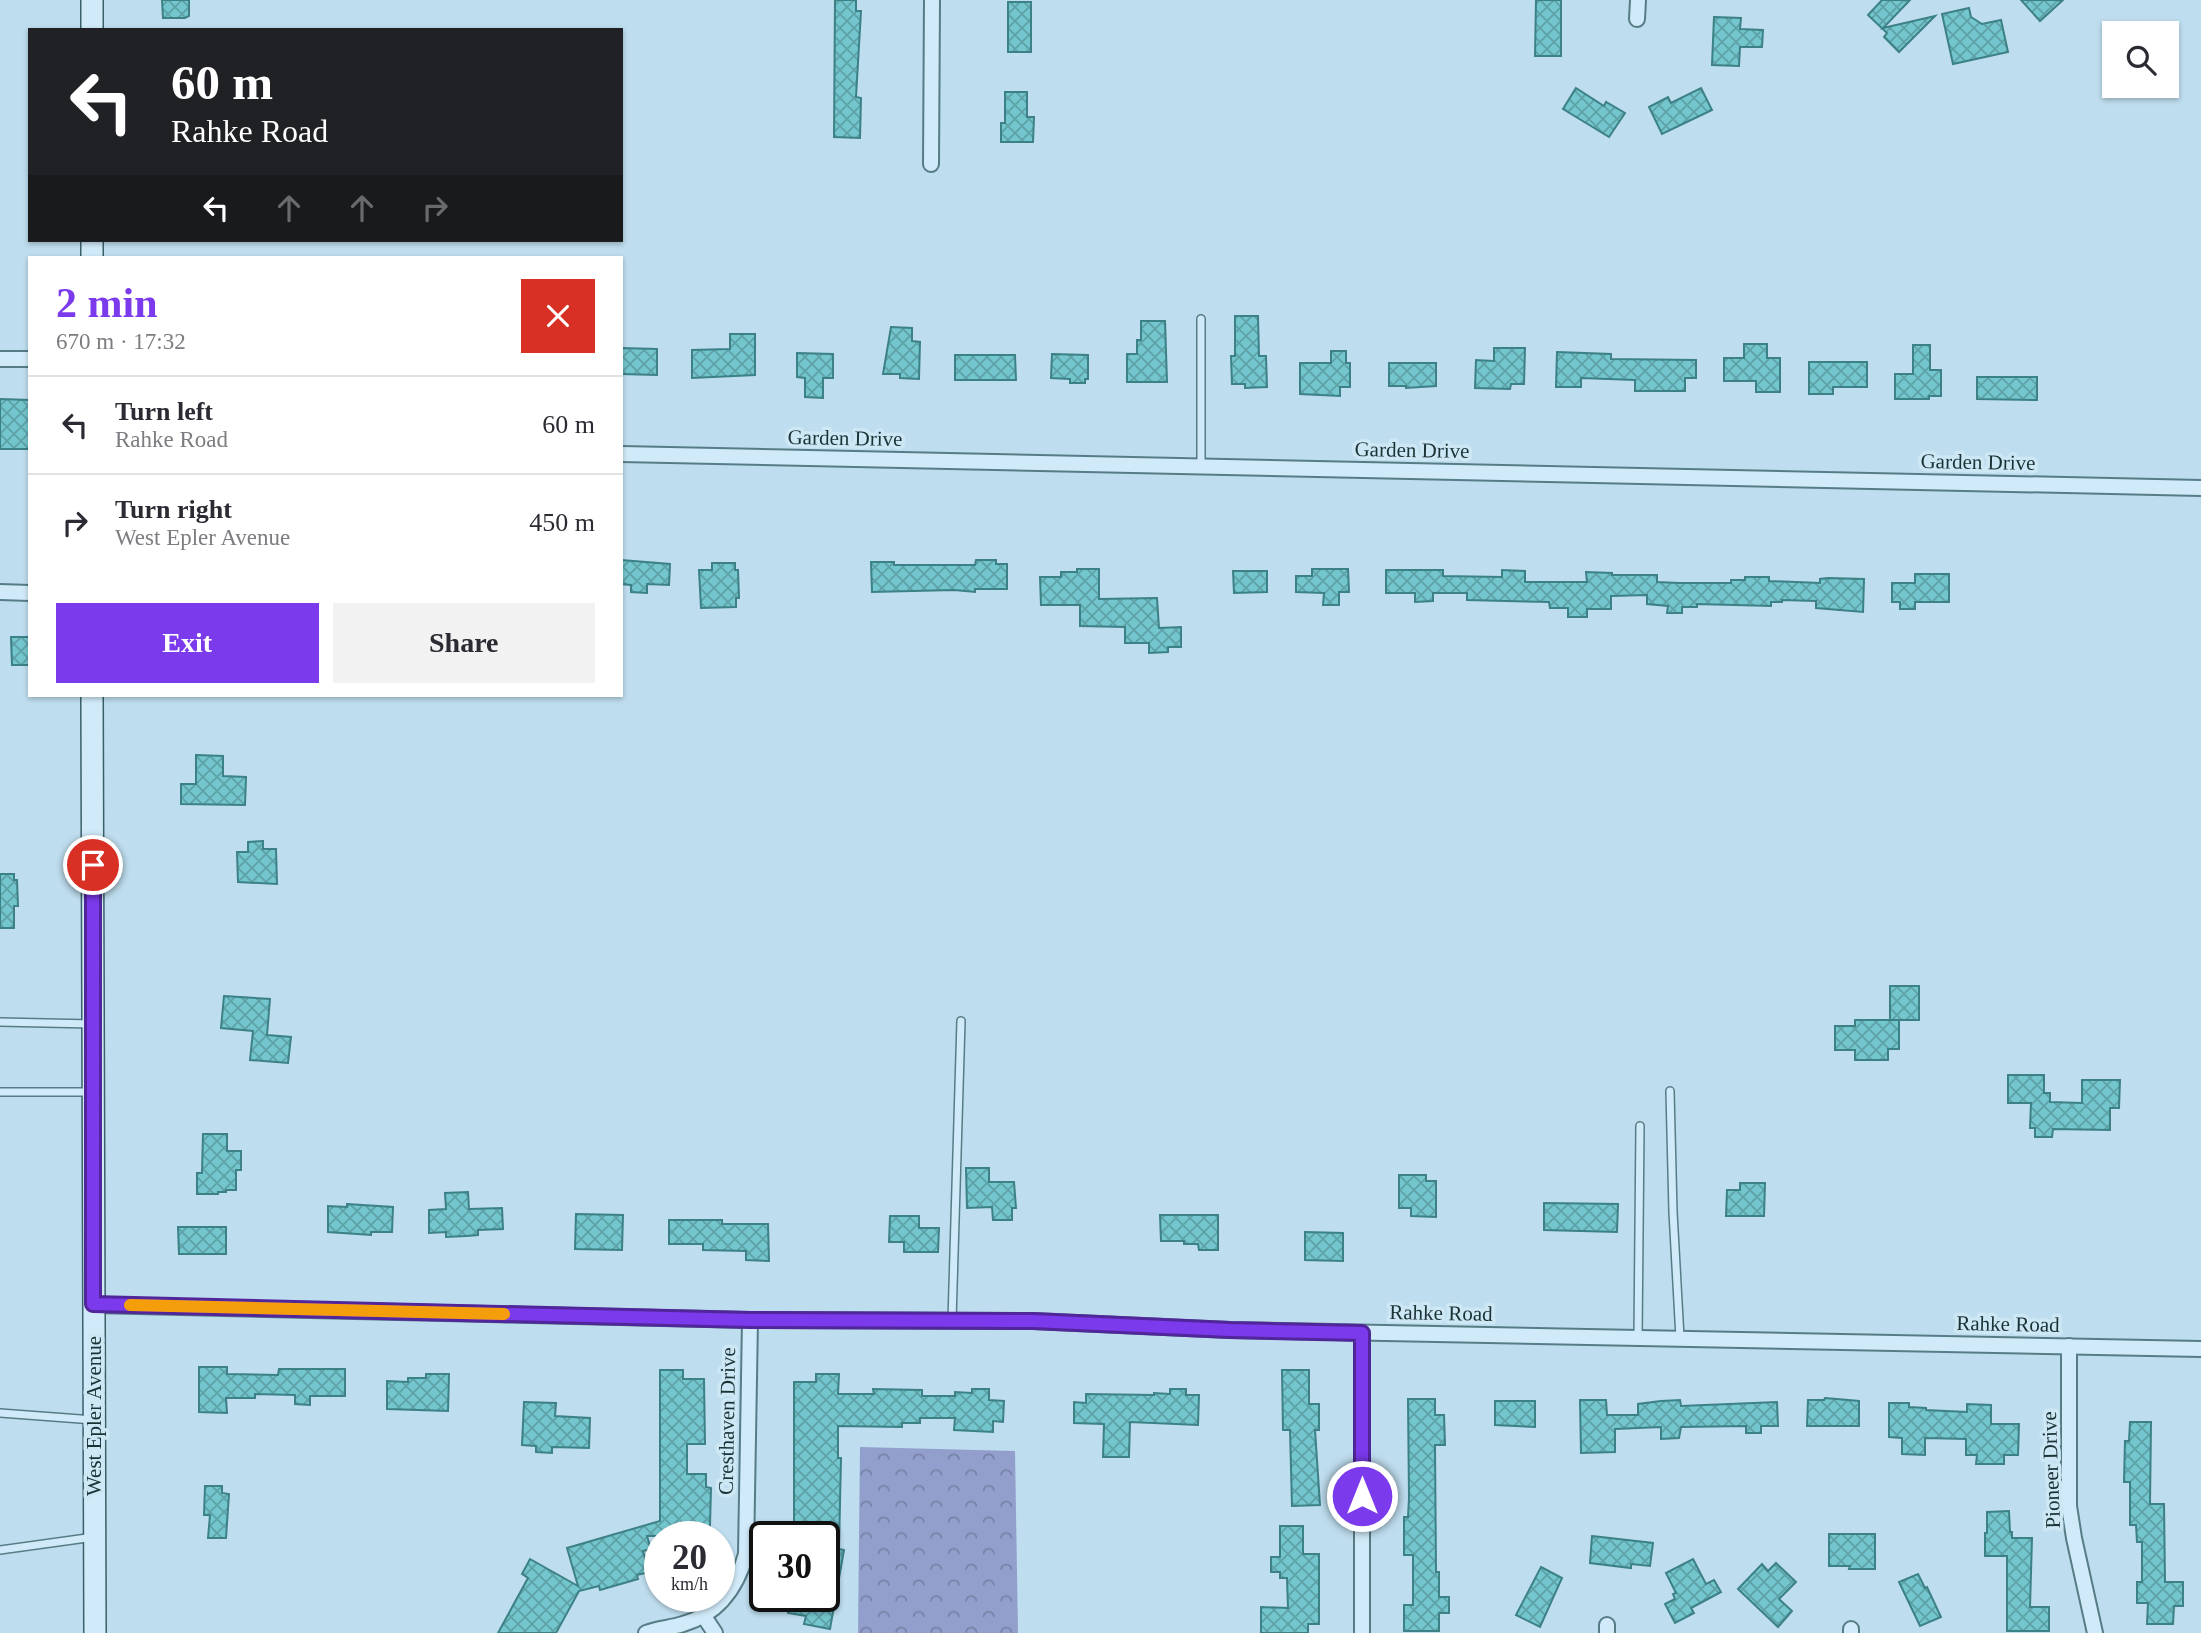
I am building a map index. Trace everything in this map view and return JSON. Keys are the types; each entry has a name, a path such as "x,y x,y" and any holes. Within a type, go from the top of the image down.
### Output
{"street":[{"path":"92,0 92,28"},
{"path":"931,164 932,0"},
{"path":"1637,19 1638,0"},
{"path":"0,359 28,359"},
{"name":"Garden Drive","path":"623,454 2201,488"},
{"path":"0,592 28,593"},
{"name":"West Epler Avenue","path":"92,697 95,1633"},
{"name":"Rahke Road","path":"93,1304 750,1320 1033,1321 1230,1330 2201,1349"},
{"name":"Cresthaven Drive","path":"646,1633 685,1624 703,1615 719,1604 741,1573 746,1554 750,1320"},
{"path":"1362,1333 1362,1633"},
{"name":"Pioneer Drive","path":"2069,1346 2069,1506 2095,1633"},
{"path":"703,1615 715,1633"}],"lane":[{"path":"1201,319 1201,467"},
{"path":"952,1321 961,1021"},
{"path":"0,1022 93,1024"},
{"path":"1670,1091 1673,1212 1681,1339"},
{"path":"0,1092 93,1092"},
{"path":"1638,1338 1640,1126"},
{"path":"0,1413 94,1420"},
{"path":"0,1550 94,1536"}],"green space":[{"path":"860,1447 1015,1451 1018,1633 858,1633"}],"building":[{"path":"162,0 189,0 189,16 163,18"},
{"path":"835,0 856,0 856,11 861,11 856,97 861,98 860,138 834,137"},
{"path":"1536,0 1561,0 1561,56 1535,56"},
{"path":"1882,0 1910,0 1883,28 1935,16 1899,52 1884,37 1887,33 1868,15"},
{"path":"2021,0 2063,0 2040,21"},
{"path":"1008,2 1031,2 1031,52 1008,52"},
{"path":"1969,8 1971,17 1982,24 2001,20 2008,52 1953,64 1942,14"},
{"path":"1714,17 1741,18 1740,29 1763,30 1762,47 1740,47 1739,66 1712,65"},
{"path":"1576,88 1604,106 1606,102 1625,113 1609,137 1563,109"},
{"path":"1701,88 1712,110 1662,134 1649,107 1668,97 1671,103"},
{"path":"1005,92 1027,92 1027,117 1034,117 1033,142 1001,142 1001,123 1005,123"},
{"path":"1235,316 1258,316 1259,356 1266,356 1267,387 1245,388 1245,384 1232,384 1231,356 1235,356"},
{"path":"1141,321 1165,321 1167,382 1127,382 1127,354 1137,354 1137,340 1141,340"},
{"path":"891,327 912,328 912,341 920,342 919,379 900,378 900,374 883,374"},
{"path":"730,334 755,334 755,375 692,378 692,350 730,349"},
{"path":"1744,344 1767,344 1767,358 1780,358 1780,392 1756,392 1756,381 1724,381 1724,358 1744,358"},
{"path":"1913,345 1930,345 1930,370 1941,370 1941,396 1929,396 1929,399 1895,399 1895,374 1913,374"},
{"path":"623,348 657,349 657,375 623,374"},
{"path":"1494,348 1525,348 1524,384 1511,384 1510,389 1475,388 1476,360 1494,361"},
{"path":"1331,351 1346,351 1346,363 1350,363 1350,387 1340,387 1340,396 1300,394 1300,363 1331,363"},
{"path":"1557,352 1611,354 1611,359 1696,360 1696,378 1685,378 1685,391 1635,391 1635,380 1581,378 1581,387 1556,387"},
{"path":"797,353 833,354 833,378 823,378 823,398 805,397 805,378 797,377"},
{"path":"1052,354 1088,355 1088,379 1085,379 1085,383 1070,383 1070,379 1051,378"},
{"path":"955,355 1015,355 1016,380 955,380"},
{"path":"1809,362 1867,362 1867,387 1833,387 1833,394 1809,394"},
{"path":"1389,363 1436,363 1436,386 1389,386"},
{"path":"1977,377 2037,377 2037,400 1977,399"},
{"path":"0,399 28,400 28,449 0,449"},
{"path":"623,560 670,564 669,585 647,584 647,593 631,592 631,585 623,584"},
{"path":"976,560 996,560 996,564 1007,564 1007,589 975,589 975,592 872,592 871,562 894,562 894,565 975,565"},
{"path":"712,563 735,563 735,570 738,570 739,598 736,598 736,607 701,608 699,570 712,570"},
{"path":"1077,569 1099,569 1099,599 1157,598 1159,628 1181,627 1181,647 1168,647 1168,652 1149,653 1149,643 1125,643 1125,627 1080,626 1080,605 1041,605 1040,577 1061,577 1061,572 1077,572"},
{"path":"1312,569 1348,569 1349,592 1339,592 1339,605 1323,605 1324,593 1296,592 1296,576 1312,576"},
{"path":"1386,570 1443,570 1443,576 1502,577 1502,570 1525,571 1525,582 1587,582 1586,572 1657,575 1657,582 1679,583 1731,583 1731,580 1745,580 1745,577 1820,583 1820,579 1828,578 1864,579 1863,612 1816,608 1816,601 1782,600 1771,602 1771,606 1697,604 1697,607 1682,607 1682,613 1667,613 1668,606 1647,604 1647,595 1611,596 1611,609 1587,609 1587,617 1568,617 1568,608 1550,608 1549,602 1467,600 1467,593 1433,593 1433,601 1415,602 1415,593 1386,593"},
{"path":"1233,571 1267,571 1267,592 1234,593"},
{"path":"1915,574 1949,574 1949,602 1915,602 1915,609 1900,609 1900,602 1892,602 1892,583 1915,583"},
{"path":"11,637 28,637 28,665 12,665"},
{"path":"196,755 223,756 223,776 246,777 245,805 181,804 181,784 196,784"},
{"path":"263,841 263,849 276,849 277,884 238,882 237,852 248,852 248,842"},
{"path":"0,874 14,874 14,880 17,880 18,906 14,906 14,928 0,928"},
{"path":"1890,986 1919,986 1919,1020 1890,1020"},
{"path":"224,996 270,999 267,1035 291,1037 288,1063 250,1060 253,1031 221,1028"},
{"path":"1855,1020 1899,1020 1899,1049 1888,1049 1888,1060 1855,1060 1855,1050 1835,1050 1835,1026 1855,1026"},
{"path":"2008,1075 2044,1075 2044,1093 2050,1093 2050,1102 2082,1103 2082,1080 2120,1080 2119,1108 2110,1108 2110,1130 2053,1129 2052,1137 2035,1137 2035,1128 2030,1128 2031,1103 2008,1103"},
{"path":"203,1134 227,1134 227,1151 241,1151 241,1170 236,1170 236,1190 226,1190 218,1194 197,1194 197,1173 202,1173"},
{"path":"966,1168 989,1168 989,1182 1014,1182 1016,1208 1012,1208 1012,1220 993,1220 992,1207 967,1208"},
{"path":"1399,1175 1426,1175 1426,1181 1436,1181 1436,1217 1411,1216 1411,1208 1399,1208"},
{"path":"1740,1183 1765,1183 1764,1216 1726,1216 1727,1190 1740,1190"},
{"path":"468,1192 469,1209 502,1208 503,1229 478,1230 478,1235 466,1236 446,1237 446,1232 429,1233 429,1210 446,1209 445,1193"},
{"path":"1544,1203 1618,1204 1617,1232 1544,1230"},
{"path":"347,1204 393,1207 392,1232 371,1232 371,1235 328,1232 328,1206 347,1207"},
{"path":"576,1214 623,1215 622,1250 575,1249"},
{"path":"1160,1215 1218,1215 1218,1250 1199,1250 1198,1244 1184,1244 1184,1241 1161,1241"},
{"path":"890,1216 919,1216 919,1228 939,1228 938,1252 904,1252 904,1242 889,1242"},
{"path":"669,1220 722,1220 722,1224 768,1224 769,1261 746,1260 746,1251 703,1250 703,1244 669,1244"},
{"path":"178,1227 226,1227 226,1254 179,1254"},
{"path":"1305,1232 1343,1233 1343,1261 1305,1260"},
{"path":"199,1367 227,1367 227,1374 278,1375 279,1369 345,1369 345,1396 310,1396 310,1405 295,1404 295,1395 255,1394 255,1398 226,1398 227,1413 199,1412"},
{"path":"660,1370 683,1370 683,1379 704,1379 705,1444 687,1444 687,1474 706,1474 706,1487 711,1488 710,1521 660,1521"},
{"path":"1282,1370 1309,1370 1309,1404 1319,1404 1319,1430 1315,1430 1320,1505 1292,1506 1290,1430 1283,1430"},
{"path":"426,1374 449,1374 448,1411 387,1409 387,1381 408,1382 408,1378 426,1378"},
{"path":"816,1374 839,1374 838,1394 874,1394 873,1389 922,1390 922,1396 955,1396 955,1392 972,1393 972,1389 989,1389 989,1400 1004,1401 1003,1422 993,1421 993,1432 954,1430 955,1418 920,1418 920,1423 902,1423 902,1427 838,1426 838,1458 841,1458 840,1521 794,1521 794,1382 816,1382"},
{"path":"1170,1389 1186,1389 1186,1395 1199,1395 1198,1425 1130,1422 1129,1457 1103,1457 1104,1424 1074,1423 1074,1402 1086,1403 1086,1394 1154,1395 1170,1394"},
{"path":"1825,1398 1859,1401 1859,1426 1807,1426 1808,1400"},
{"path":"1408,1399 1435,1399 1435,1415 1444,1415 1445,1445 1435,1445 1436,1572 1439,1572 1439,1597 1449,1597 1449,1613 1439,1613 1439,1631 1404,1631 1404,1605 1413,1605 1413,1555 1404,1555 1404,1517 1408,1517 1409,1498"},
{"path":"1580,1400 1606,1400 1607,1415 1638,1415 1638,1404 1661,1401 1680,1400 1681,1406 1777,1402 1778,1426 1761,1426 1761,1433 1746,1433 1746,1426 1681,1427 1679,1438 1661,1439 1661,1427 1615,1429 1615,1452 1581,1453"},
{"path":"1495,1401 1535,1401 1535,1427 1495,1425"},
{"path":"524,1402 556,1403 555,1416 590,1418 589,1448 552,1447 552,1453 536,1452 536,1446 522,1445"},
{"path":"1889,1403 1909,1403 1909,1407 1926,1410 1967,1412 1967,1404 1991,1405 1991,1424 2019,1424 2018,1455 2004,1455 2004,1464 1976,1464 1977,1455 1966,1455 1966,1439 1925,1438 1925,1455 1902,1454 1902,1438 1889,1437"},
{"path":"2130,1422 2151,1422 2150,1504 2164,1504 2165,1582 2183,1582 2183,1606 2174,1606 2173,1624 2147,1624 2148,1603 2137,1603 2137,1582 2142,1582 2142,1542 2137,1542 2136,1525 2130,1525 2130,1482 2124,1482 2125,1441 2129,1441"},
{"path":"205,1486 222,1486 222,1493 229,1494 226,1538 208,1538 210,1515 204,1515"},
{"path":"2009,1511 2012,1538 2032,1538 2030,1607 2049,1607 2049,1631 2007,1631 2007,1556 1985,1556 1985,1533 1987,1512"},
{"path":"644,1526 644,1573 637,1575 638,1579 600,1590 599,1586 579,1591 556,1633 498,1633 528,1578 522,1574 530,1559 578,1586 567,1548"},
{"path":"1280,1526 1303,1526 1303,1554 1319,1554 1319,1624 1308,1624 1308,1633 1261,1633 1261,1607 1288,1608 1287,1578 1280,1578 1280,1572 1271,1572 1271,1557 1280,1557"},
{"path":"1829,1534 1875,1534 1875,1569 1829,1566"},
{"path":"1592,1536 1653,1543 1650,1566 1631,1564 1631,1568 1590,1563"},
{"path":"840,1549 844,1550 840,1573"},
{"path":"1693,1559 1706,1584 1714,1580 1721,1592 1691,1608 1694,1613 1675,1623 1665,1604 1675,1599 1673,1594 1676,1593 1666,1573"},
{"path":"1776,1563 1796,1582 1779,1599 1792,1611 1778,1627 1738,1589 1762,1564 1768,1571"},
{"path":"1541,1567 1562,1578 1540,1627 1516,1615"},
{"path":"1918,1574 1941,1617 1920,1626 1899,1582"},
{"path":"833,1612 830,1629 804,1624 806,1616 788,1613"}],"slow traffic":[{"path":"130,1305 504,1314"}],"route":[{"path":"93,865 93,1304 750,1320 1033,1321 1362,1333 1362,1496"}]}
